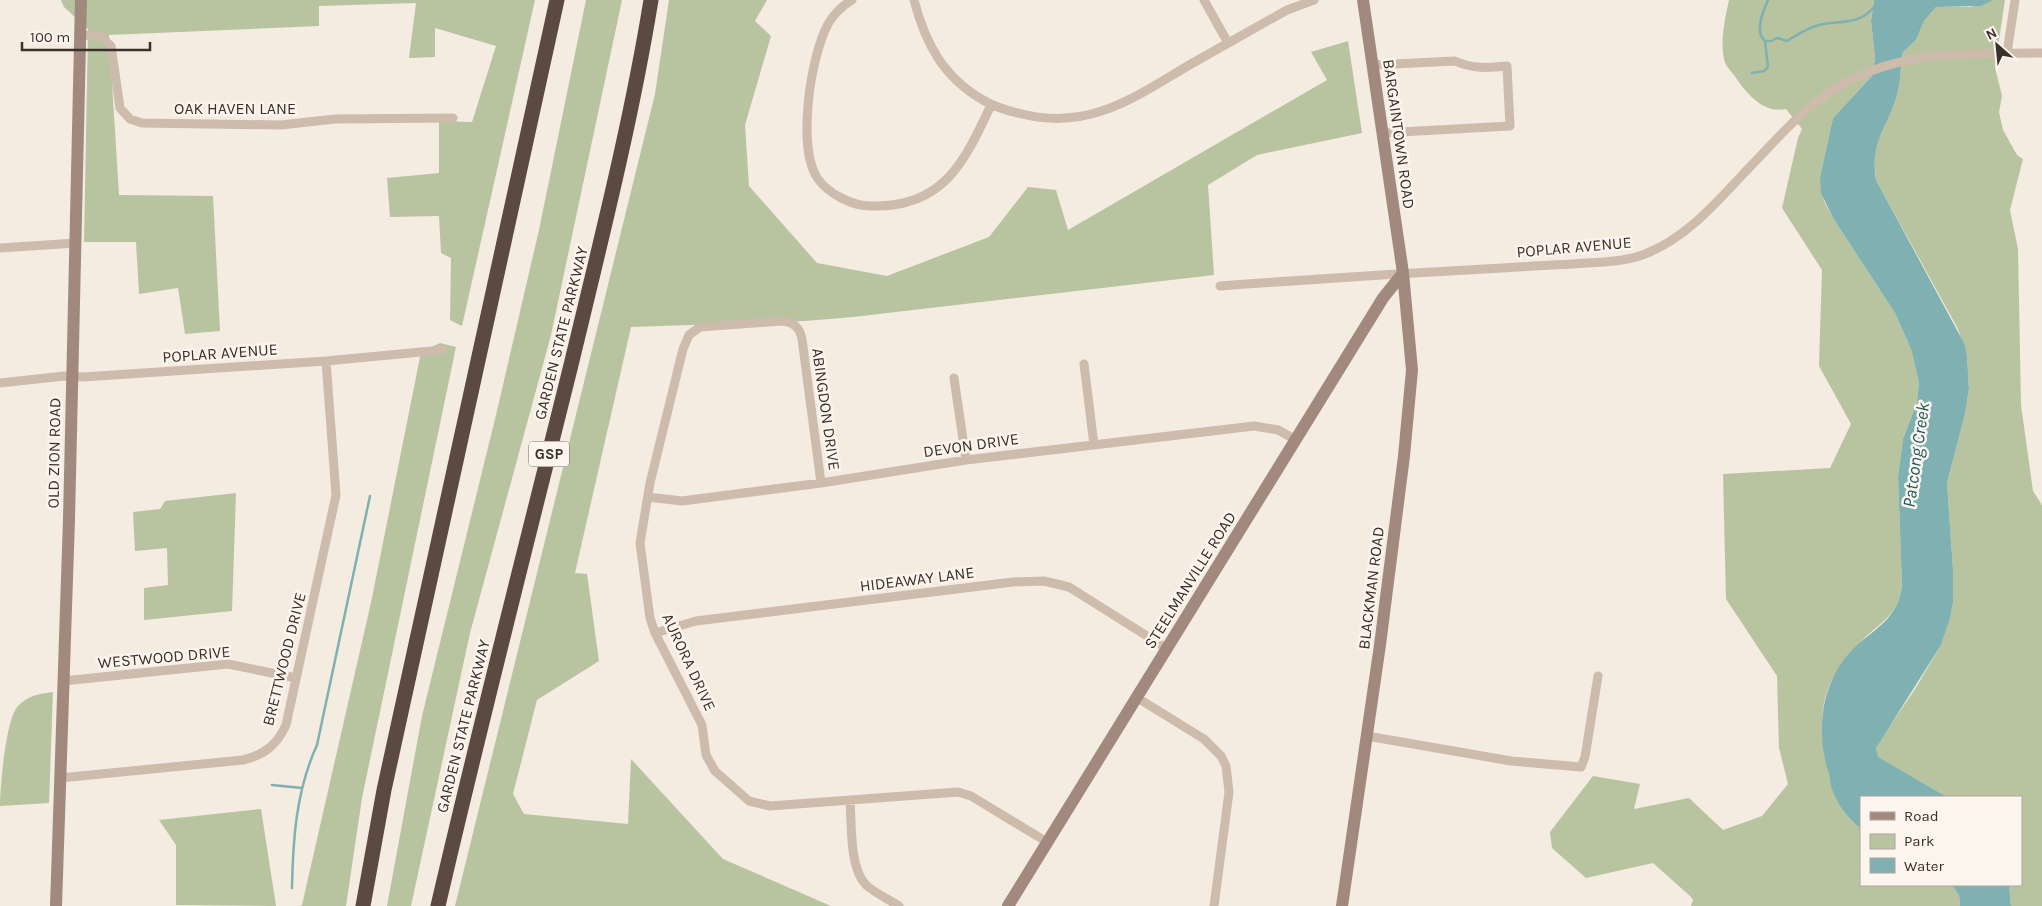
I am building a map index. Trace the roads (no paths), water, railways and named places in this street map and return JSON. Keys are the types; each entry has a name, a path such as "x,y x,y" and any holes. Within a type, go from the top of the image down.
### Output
{"highway":[{"path":"363,906 384,790 557,0"},
{"name":"GARDEN STATE PARKWAY","path":"438,906 463,798 602,242 630,114 651,0"}],"main road":[{"name":"OLD ZION ROAD","path":"56,906 76,243 81,0"},
{"name":"BARGAINTOWN ROAD","path":"1363,0 1403,273"},
{"name":"STEELMANVILLE ROAD","path":"1008,906 1383,298 1403,273"},
{"name":"BLACKMAN ROAD","path":"1342,906 1368,736 1410,400 1411,350 1403,273"}],"street":[{"path":"852,0 837,11 820,42 808,114 807,134 813,168 818,178 832,192 864,206 887,207 908,204 921,198 939,187 951,176 991,105"},
{"path":"914,0 921,27 940,61 954,78 972,94 991,105 1037,118 1061,120 1082,117 1124,102 1287,10 1314,0"},
{"path":"1204,0 1228,43"},
{"path":"2007,53 2016,0"},
{"name":"OAK HAVEN LANE","path":"80,35 100,36 111,46 120,108 130,119 142,123 281,125 335,119 453,118"},
{"name":"POPLAR AVENUE","path":"1220,286 1403,273 1607,262 1633,258 1651,252 1684,232 1798,118 1819,100 1846,82 1890,64 1920,57 1948,54 2042,53"},
{"path":"1373,65 1455,61 1480,68 1507,66 1510,126 1382,133"},
{"path":"0,248 76,243"},
{"name":"AURORA DRIVE","path":"802,339 798,328 790,322 782,321 705,327 691,333 684,344 648,497 640,543 650,618 655,633 702,725 706,755 715,771 749,801 770,806 958,792 971,796 1047,842"},
{"name":"ABINGDON DRIVE","path":"802,339 821,483"},
{"name":"POPLAR AVENUE","path":"0,383 72,376 326,361 442,350"},
{"name":"BRETTWOOD DRIVE","path":"60,778 243,760 256,757 275,744 281,735 286,725 336,495 326,361"},
{"path":"1084,364 1094,445"},
{"path":"954,378 966,460"},
{"name":"DEVON DRIVE","path":"648,497 682,501 821,483 966,460 1254,426 1278,430 1296,440"},
{"name":"HIDEAWAY LANE","path":"655,633 696,621 1013,582 1044,581 1069,587 1166,648"},
{"name":"WESTWOOD DRIVE","path":"63,681 228,664 296,678"},
{"path":"1368,736 1511,761 1581,767 1585,758 1598,676"},
{"path":"1136,697 1204,739 1221,756 1226,766 1229,792 1214,906"},
{"path":"850,801 855,863 859,875 871,889 899,906"}],"water":[{"name":"Patcong Creek","path":"1874,0 1993,0 1981,6 1936,7 1924,21 1916,40 1903,52 1898,93 1880,137 1875,156 1876,180 1964,343 1967,355 1969,389 1965,414 1947,483 1953,569 1953,602 1950,619 1941,645 1876,748 1878,757 1945,796 1860,796 1860,828 1844,811 1832,789 1822,738 1824,705 1835,674 1844,660 1855,647 1885,621 1900,597 1902,586 1898,476 1903,439 1917,402 1919,383 1911,349 1895,313 1833,218 1821,193 1820,177 1833,118 1872,76 1875,58 1871,21"},
{"path":"1953,886 2009,886 2011,906 1960,906 1959,895"}],"waterway":[{"path":"1752,73 1764,71 1768,67 1765,41 1760,32 1762,15 1768,0"},
{"path":"1765,41 1777,38 1787,41 1815,26 1855,20 1868,13 1874,7"},
{"path":"292,888 293,851 300,798 304,780 317,745 370,496"},
{"path":"272,785 302,788"}]}
